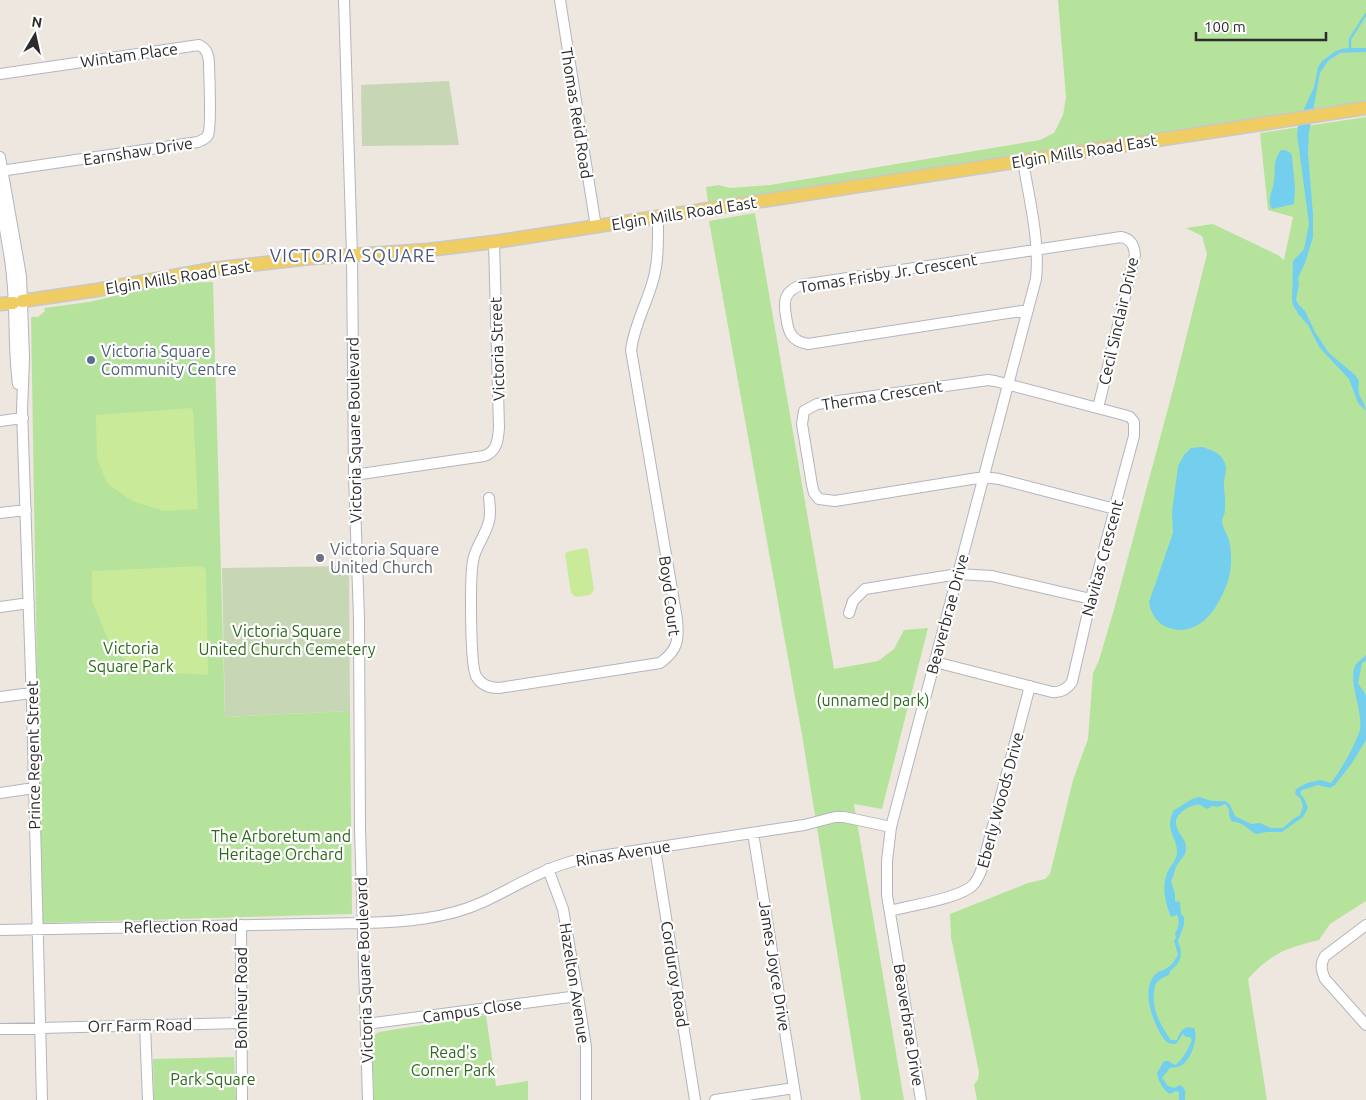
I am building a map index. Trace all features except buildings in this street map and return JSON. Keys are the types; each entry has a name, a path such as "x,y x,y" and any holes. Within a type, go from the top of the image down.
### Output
{"main road":[{"name":"Elgin Mills Road East","path":"12,303 213,269 352,255 428,250 494,242 1366,108"}],"street":[{"name":"Victoria Square Boulevard","path":"344,0 352,255 354,475 359,618 363,924 368,1100"},
{"name":"Thomas Reid Road","path":"560,0 596,227"},
{"name":"Wintam Place","path":"0,74 199,45"},
{"name":"Earnshaw Drive","path":"1,171 198,142 205,139 210,130 209,62 208,53 199,45"},
{"name":"Prince Regent Street","path":"0,157 4,186 2,202 12,278 16,367 22,414 32,693 38,1027 42,1100"},
{"name":"Beaverbrae Drive","path":"921,1100 886,878 891,827 1036,279 1038,265 1037,249 1022,161"},
{"name":"Boyd Court","path":"489,498 489,522 474,557 471,570 472,645 475,674 479,680 490,688 499,688 660,663 669,656 678,641 677,618 632,350 633,333 652,285 658,240 658,217"},
{"name":"Cecil Sinclair Drive","path":"1037,249 1121,237 1127,238 1135,248 1135,255 1098,408"},
{"name":"Victoria Street","path":"354,475 484,456 490,453 498,444 494,242"},
{"name":"Tomas Frisby Jr. Crescent","path":"1028,310 808,344 791,336 788,330 784,302 789,291 801,285 1037,249"},
{"name":"Therma Crescent","path":"984,477 835,501 819,499 814,493 812,485 802,418 804,411 817,404 980,380 1009,384"},
{"name":"Navitas Crescent","path":"934,662 1058,692 1068,687 1072,682 1091,599 1134,436 1135,425 1130,417 1009,384"},
{"path":"0,421 22,414"},
{"path":"984,477 999,479 1115,509"},
{"path":"0,514 26,510"},
{"path":"848,613 853,601 865,589 958,574 992,576 1091,599"},
{"path":"0,607 28,603"},
{"name":"Eberly Woods Drive","path":"890,911 960,892 972,886 977,879 981,871 1030,686"},
{"path":"0,697 32,693"},
{"path":"0,792 34,788"},
{"name":"Rinas Avenue","path":"363,924 421,918 463,910 548,869 581,859 804,825 835,818 853,819 891,827"},
{"name":"James Joyce Drive","path":"753,833 796,1100"},
{"name":"Corduroy Road","path":"655,848 695,1100"},
{"name":"Hazelton Avenue","path":"548,869 563,909 578,996 586,1047 586,1100"},
{"name":"Reflection Road","path":"0,930 363,924"},
{"name":"Bonheur Road","path":"241,925 242,1100"},
{"path":"1366,925 1325,956 1321,962 1325,979 1366,1025"},
{"name":"Campus Close","path":"366,1024 578,996"},
{"name":"Orr Farm Road","path":"0,1029 241,1023"},
{"path":"145,1025 148,1100"},
{"path":"715,1100 794,1088"}],"green space":[{"path":"1058,0 1366,0 1366,102 708,202 706,187 719,185 730,188 770,185 1040,140 1054,133 1063,115 1066,97"},
{"path":"449,81 459,145 362,146 361,85"},
{"path":"1366,117 1366,901 1330,924 1319,940 1289,949 1272,957 1248,979 1267,1100 977,1100 974,1085 978,1079 979,1072 951,937 950,914 1028,883 1045,879 1050,874 1073,780 1088,739 1093,673 1099,660 1115,606 1207,254 1202,236 1186,228 1213,224 1278,255 1284,260 1293,217 1268,210 1260,133"},
{"name":"(unnamed park)","path":"755,213 834,669 878,661 894,649 904,630 928,628 882,809 854,804 904,1100 861,1100 802,735 709,221"},
{"name":"Victoria Square Park","path":"213,282 225,717 350,711 352,914 41,923 31,317 38,317 45,311 44,308 89,302 170,283"},
{"path":"190,408 193,410 198,509 164,511 132,501 107,483 97,459 96,415"},
{"path":"585,548 588,550 594,590 590,595 576,597 571,593 565,554"},
{"path":"202,566 206,570 208,675 153,672 128,663 111,646 92,601 92,571"},
{"name":"Victoria Square United Church Cemetery","path":"349,566 350,711 225,717 222,568"},
{"name":"Read's Corner Park","path":"486,1015 496,1086 528,1081 528,1100 374,1100 373,1036 379,1032"},
{"name":"Park Square","path":"234,1057 236,1100 154,1100 153,1059"}],"water":[{"path":"1350,48 1366,48 1366,52 1340,53 1328,61 1320,73 1309,132 1308,153 1313,237 1298,278 1299,284 1296,300 1305,311 1315,332 1329,353 1355,375 1359,381 1359,392 1366,411 1358,403 1349,379 1319,347 1308,325 1293,305 1292,299 1293,261 1304,249 1309,224 1297,134 1299,120 1314,87 1318,67 1322,61 1334,52"},
{"path":"1281,150 1291,153 1292,156 1295,188 1294,204 1272,209 1270,199 1274,181 1275,162"},
{"path":"1202,447 1221,456 1225,463 1225,511 1222,521 1230,545 1230,571 1224,591 1214,610 1199,624 1190,629 1180,630 1169,628 1158,621 1151,611 1149,602 1173,533 1172,512 1178,466 1184,455 1191,448"},
{"path":"1366,655 1366,661 1362,663 1358,683 1366,695 1366,740 1352,763 1335,785 1330,788 1318,785 1302,790 1300,793 1308,808 1303,817 1282,832 1256,834 1241,824 1232,822 1229,816 1229,809 1225,804 1207,809 1200,805 1189,807 1177,818 1177,829 1186,846 1184,855 1176,867 1171,881 1175,901 1180,902 1181,914 1184,917 1184,925 1178,941 1181,950 1180,958 1169,975 1156,983 1154,999 1156,1013 1171,1040 1177,1040 1181,1032 1187,1027 1194,1028 1195,1032 1195,1042 1188,1058 1180,1066 1170,1068 1162,1078 1168,1086 1174,1088 1180,1085 1184,1088 1185,1100 1179,1100 1179,1092 1176,1091 1170,1094 1167,1092 1161,1085 1157,1073 1164,1061 1175,1065 1178,1063 1192,1040 1183,1034 1176,1044 1170,1044 1166,1041 1159,1031 1150,1009 1148,993 1149,985 1153,978 1158,972 1173,963 1178,955 1174,941 1179,919 1177,915 1171,917 1164,888 1168,871 1177,853 1170,827 1173,811 1192,799 1199,797 1212,801 1226,801 1235,816 1251,824 1260,823 1271,828 1283,828 1300,815 1303,806 1300,798 1295,794 1296,789 1307,783 1320,780 1331,783 1357,738 1360,724 1353,672 1355,666"}],"waterway":[{"path":"1350,48 1350,39 1366,14"}],"place":[{"name":"Victoria Square Community Centre","path":"91,360"},
{"name":"Victoria Square United Church","path":"320,558"}],"district":[{"name":"VICTORIA SQUARE","path":"353,255"}],"park label":[{"name":"The Arboretum and Heritage Orchard","path":"281,845"}]}
